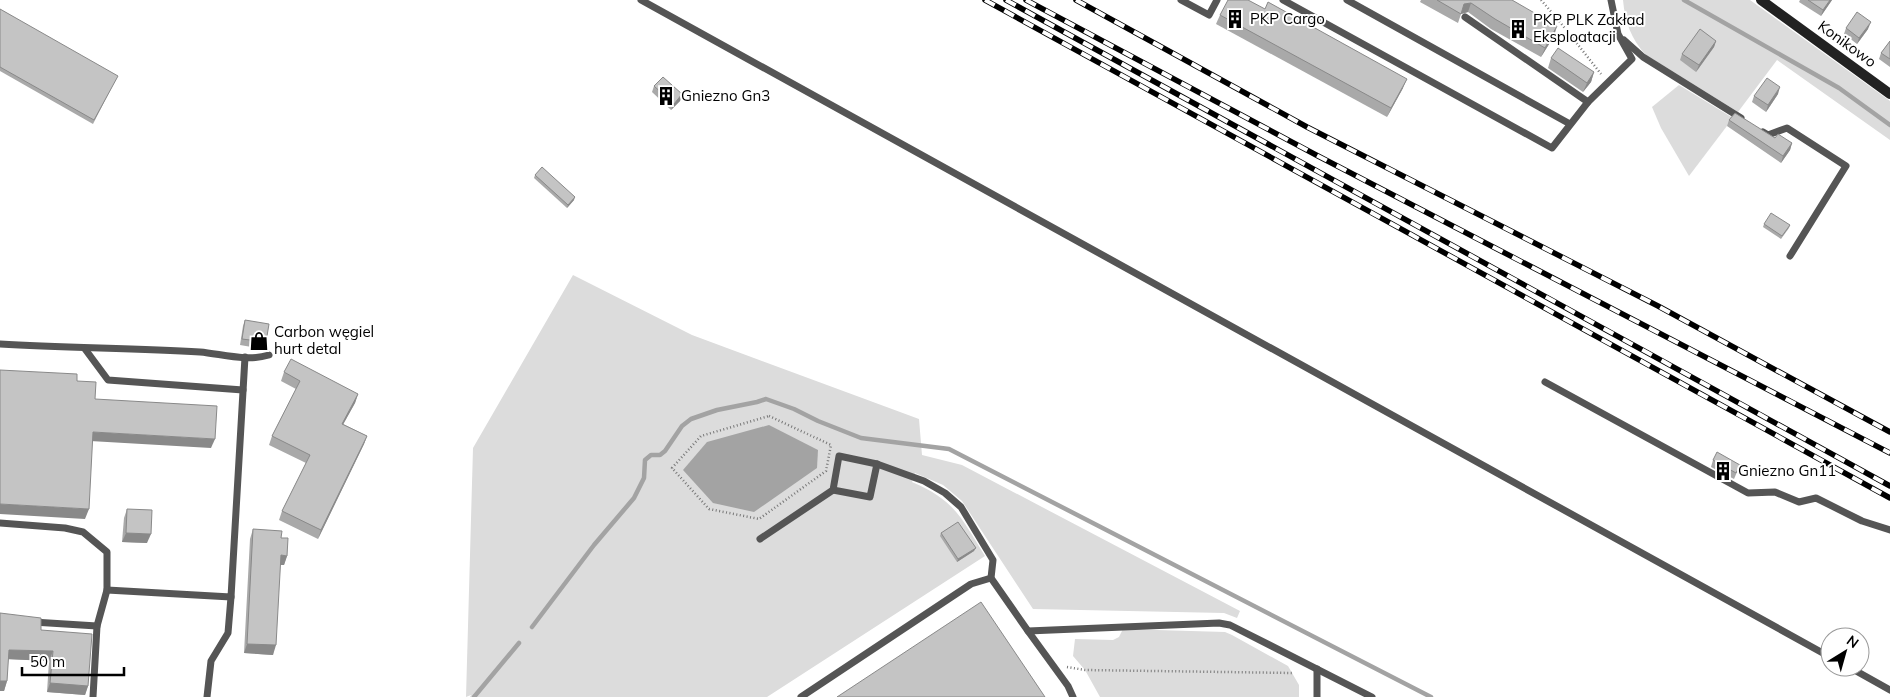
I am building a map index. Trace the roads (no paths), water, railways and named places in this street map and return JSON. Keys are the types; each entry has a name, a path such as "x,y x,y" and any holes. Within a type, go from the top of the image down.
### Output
{"street":[{"name":"Konikowo","path":"1761,0 1890,94"}],"lane":[{"path":"641,0 1820,651"},
{"path":"1181,0 1209,15 1217,0"},
{"path":"1283,0 1552,148 1588,102 1632,59 1618,34 1612,0"},
{"path":"1347,0 1570,124"},
{"path":"1465,17 1588,102"},
{"path":"1618,34 1643,57 1744,120"},
{"path":"1760,130 1768,136 1787,128 1846,166 1790,256"},
{"path":"0,344 85,349 201,352 245,357 269,355"},
{"path":"85,349 108,380 243,390"},
{"path":"207,697 211,661 228,634 245,357"},
{"path":"1545,382 1748,493 1776,492 1799,502 1816,498 1862,521 1890,530"},
{"path":"833,490 839,456 877,464 924,481 945,492 961,507 993,560 991,578 1053,664 1073,697"},
{"path":"760,539 833,490 870,497 877,464"},
{"path":"0,523 66,528 83,532 107,552 107,590 97,626 93,697"},
{"path":"801,697 971,584 991,578"},
{"path":"107,590 231,597"},
{"path":"29,621 97,626"},
{"path":"1028,631 1219,623 1230,625 1372,697"},
{"path":"1317,669 1317,697"},
{"path":"1866,677 1890,690"}],"waterway":[{"path":"1684,0 1839,88 1890,125"},
{"path":"532,627 594,545 634,498 644,478 645,460 651,455 660,455 665,451 682,426 691,419 717,410 766,399 861,438 949,449 1431,697"},
{"path":"474,697 519,643"}],"railway":[{"path":"985,0 1890,498"},
{"path":"1006,0 1890,486"},
{"path":"1026,0 1318,156 1890,453"},
{"path":"1076,0 1307,127 1658,306 1890,432"}],"place":[{"name":"PKP Cargo","path":"1235,19"},
{"name":"PKP PLK Zakład Eksploatacji","path":"1518,29"},
{"name":"Gniezno Gn3","path":"666,96"},
{"name":"Carbon węgiel hurt detal","path":"259,341"},
{"name":"Gniezno Gn11","path":"1723,471"}]}
